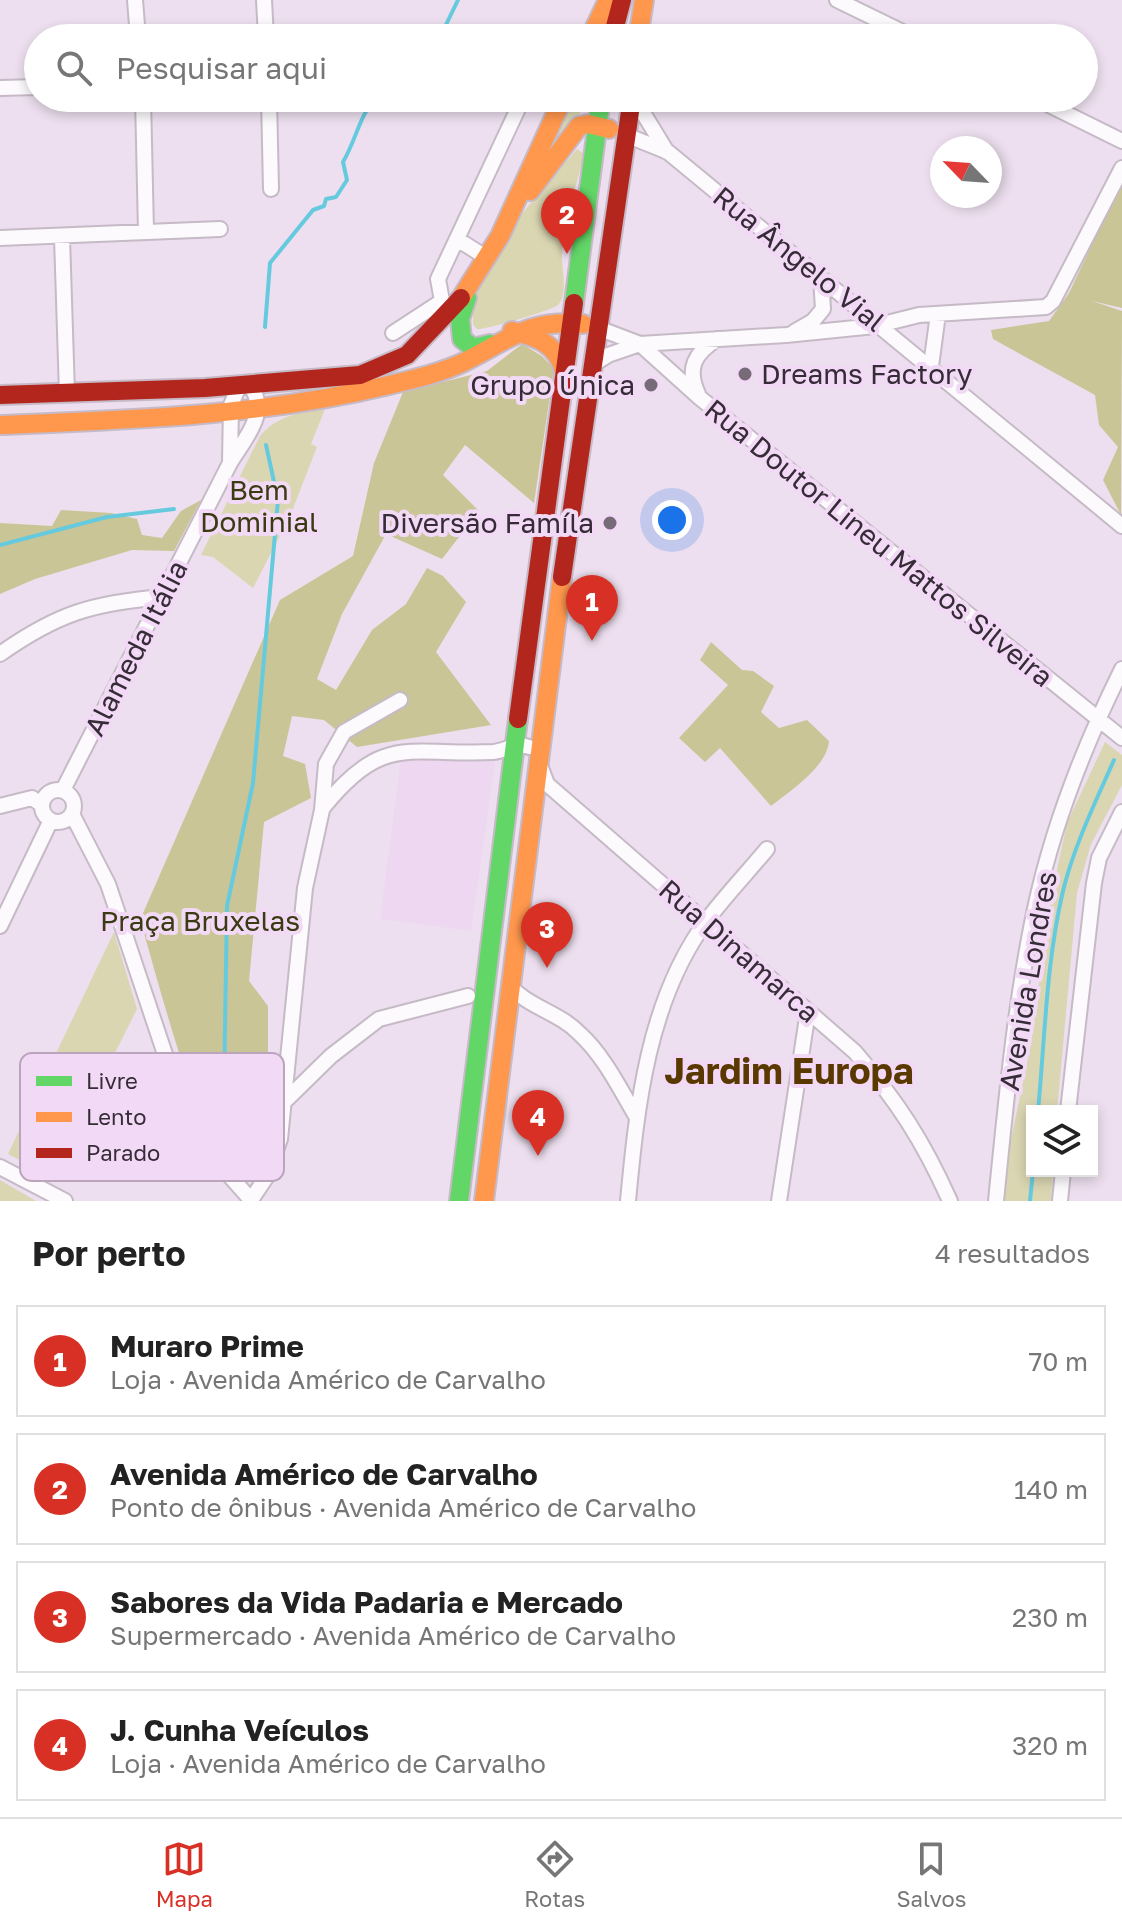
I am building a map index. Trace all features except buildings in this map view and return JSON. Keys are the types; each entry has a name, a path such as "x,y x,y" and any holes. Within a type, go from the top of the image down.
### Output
{"main road":[{"path":"597,24 608,0"},
{"path":"616,24 622,0"},
{"path":"640,24 644,0"},
{"path":"494,342 482,348 473,348 461,338 462,310 557,112"},
{"path":"459,1201 478,991 517,757 599,112"},
{"path":"484,1201 508,988 534,804 517,757 568,535 630,112"},
{"path":"506,222 579,126 598,125 626,135"},
{"path":"0,395 200,390 357,376 388,367 425,339 475,280"},
{"path":"0,425 231,413 376,388 443,370 471,360 511,331 534,324 571,322 598,328"},
{"path":"511,331 545,342 562,359 564,371"},
{"path":"546,531 555,544 568,535"},
{"path":"478,991 494,1003 508,988"}],"street":[{"path":"135,0 137,24"},
{"path":"264,0 265,24"},
{"path":"837,0 886,24"},
{"path":"0,88 24,87"},
{"path":"143,112 146,232"},
{"path":"269,112 271,189"},
{"path":"393,333 442,301 438,279 516,112"},
{"name":"Rua Ângelo Vial","path":"642,112 668,152"},
{"path":"1063,112 1122,141"},
{"name":"Rua Ângelo Vial","path":"626,135 668,152 882,325 1122,526"},
{"path":"592,365 608,355 640,344 786,335 882,325 938,314 1046,307 1053,301 1122,168"},
{"path":"0,238 220,229"},
{"path":"62,237 67,394"},
{"path":"457,239 487,258"},
{"path":"786,335 808,325 823,309 821,278"},
{"path":"931,366 938,314"},
{"name":"Rua Doutor Lineu Mattos Silveira","path":"598,328 640,344 700,398 1097,721 1122,738"},
{"path":"700,398 693,380 693,363 702,349 718,338"},
{"path":"244,385 258,395 259,408"},
{"name":"Alameda Itália","path":"230,463 231,413 244,385"},
{"name":"Alameda Itália","path":"63,790 230,463 257,419 259,408"},
{"path":"0,654 39,627 96,604 163,597"},
{"name":"Avenida Londres","path":"996,1201 1028,946 1037,901 1059,819 1097,721 1122,669"},
{"path":"284,1093 305,888 322,810 326,764 337,742 353,726 400,700"},
{"path":"322,810 342,784 394,752 419,749 517,757"},
{"name":"Rua Dinamarca","path":"517,757 855,1052 889,1092 923,1141 950,1201"},
{"path":"42,805 49,792 63,790 73,800 72,814 108,884 165,1053"},
{"path":"534,804 543,794 561,796"},
{"path":"0,806 32,798 42,805 51,820 60,822 72,814"},
{"name":"Avenida Londres","path":"1069,1105 1094,883 1099,858 1122,812"},
{"path":"0,926 51,820"},
{"path":"628,1201 636,1116 658,1019 706,922 767,849"},
{"path":"508,988 581,1034 636,1116"},
{"path":"284,1102 331,1056 379,1019 478,991"},
{"path":"504,1028 515,1012 529,1004"},
{"path":"779,1201 808,1011"},
{"path":"0,1167 20,1177"},
{"path":"1060,1201 1062,1177"},
{"path":"27,1181 65,1201"},
{"path":"235,1181 252,1200 264,1181"}],"shaded area":[{"path":"401,758 491,759 495,763 471,931 380,919"}],"green space":[{"path":"564,112 580,112 576,119 544,154"},
{"path":"577,149 584,154 564,231 564,288 561,300 558,305 544,311 477,329 473,325 475,301 495,254 527,208"},
{"path":"1122,181 1122,308 1092,301 1122,311 1121,515 1103,480 1118,447 1099,425 1095,395 993,339 991,330 1049,321 1069,293"},
{"name":"Praça Bruxelas","path":"522,344 542,356 554,369 534,503 465,445 443,475 479,511 442,559 386,534 342,614 317,679 336,690 372,630 406,604 427,568 443,576 466,602 436,652 491,725 357,747 324,720 292,716 283,756 305,764 311,798 264,822 249,981 268,1006 268,1053 179,1053 140,920 280,600 353,556 374,463 403,392 487,371"},
{"name":"Bem Dominial","path":"325,409 311,444 317,447 290,516 253,588 213,557 201,555 260,436 282,419"},
{"path":"201,500 174,551 132,550 35,579 0,594 0,523 52,526 61,510 111,513 137,519 142,535 162,538 181,511"},
{"path":"711,642 742,670 753,671 774,686 761,712 779,728 807,720 829,741 827,751 815,769 771,806 720,748 705,762 679,738 728,685 700,660"},
{"path":"1105,742 1122,755 1122,785 1091,844 1077,893 1058,1105 1026,1105 1026,1177 1053,1177 1051,1201 1004,1201 1010,1144 1031,1044 1049,907 1067,823"},
{"path":"114,932 137,1009 115,1053 56,1053"},
{"path":"20,1129 20,1160 8,1154"},
{"path":"0,1180 36,1201 0,1201"}],"waterway":[{"path":"446,24 458,0"},
{"path":"265,327 270,263 313,210 324,206 326,199 336,197 347,180 343,162 366,112"},
{"path":"225,1053 227,906 253,783 278,500 266,445"},
{"path":"0,545 107,517 174,509"},
{"path":"1038,1105 1049,973 1057,918 1079,841 1114,760"},
{"path":"1030,1201 1032,1177"}],"traffic: fast":[{"path":"574,303 599,112"},
{"path":"467,298 460,319 462,339 473,348 490,344"},
{"path":"459,1201 518,719"}],"traffic: slow":[{"path":"597,24 608,0"},
{"path":"640,24 644,0"},
{"path":"461,298 500,236 557,112"},
{"path":"530,191 579,126 588,124 609,129"},
{"path":"0,425 195,415 292,404 446,369 533,328 564,323 583,324"},
{"path":"512,331 545,343 556,354 564,371"},
{"path":"484,1201 562,577"}],"traffic: jam":[{"path":"616,24 622,0"},
{"path":"562,577 630,112"},
{"path":"0,395 205,388 360,375 407,355 461,298"},
{"path":"518,719 574,303"}],"place":[{"name":"Avenida Américo de Carvalho","path":"567,254"},
{"name":"Dreams Factory","path":"745,374"},
{"name":"Grupo Única","path":"651,385"},
{"name":"Diversão Famíla","path":"610,523"},
{"name":"Muraro Prime","path":"592,641"},
{"name":"Sabores da Vida Padaria e Mercado","path":"547,968"},
{"name":"J. Cunha Veículos","path":"538,1156"}],"district":[{"name":"Jardim Europa","path":"789,1071"}]}
